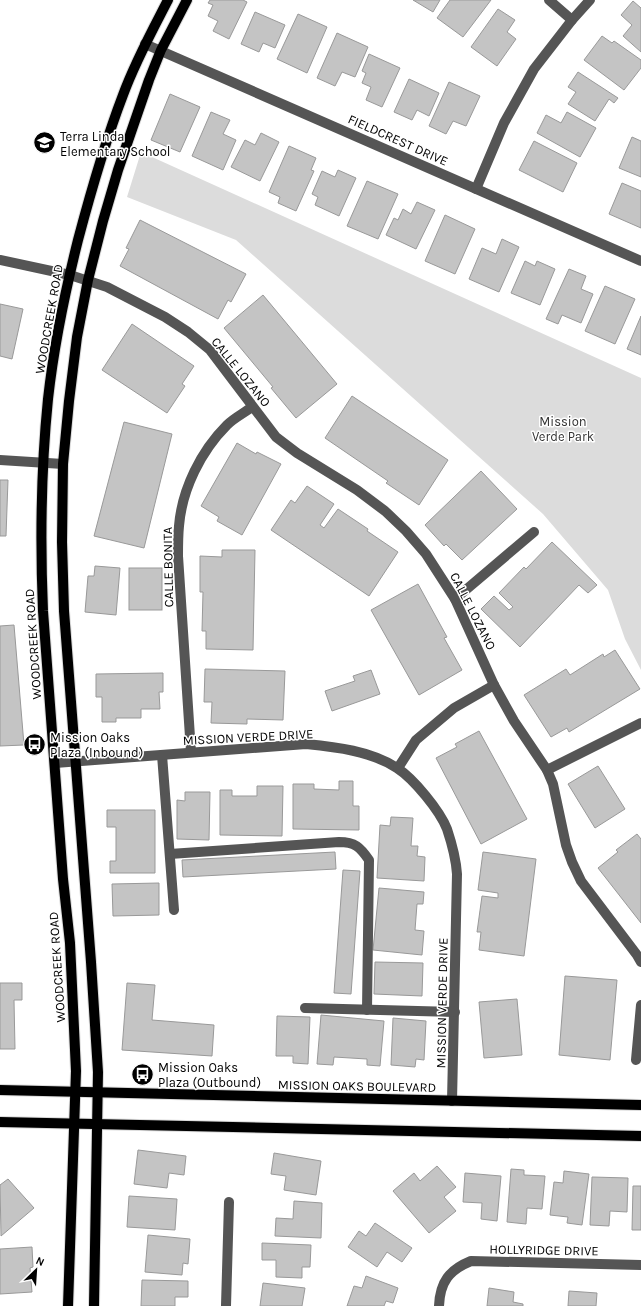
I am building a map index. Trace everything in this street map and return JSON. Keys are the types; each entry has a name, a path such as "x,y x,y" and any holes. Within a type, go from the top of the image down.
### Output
{"main road":[{"name":"WOODCREEK ROAD","path":"68,1306 76,1092 70,943 63,879 43,611 41,568 43,463 49,397 60,322 87,205 123,94 145,44 168,0"},
{"path":"94,1306 97,1125 95,1023 64,611 62,542 63,464 76,344 88,280 103,221 118,170 149,80 161,50 187,0"},
{"name":"MISSION OAKS BOULEVARD","path":"0,1090 641,1105"},
{"path":"0,1122 641,1136"}],"street":[{"path":"549,0 572,20"},
{"path":"476,189 504,123 534,69 572,20 590,0"},
{"name":"FIELDCREST DRIVE","path":"145,44 641,261"},
{"name":"CALLE LOZANO","path":"0,260 88,280 107,287 166,317 188,332 210,350 276,437 297,453 357,490 385,511 406,531 426,554 455,599 494,685 514,721 547,770 553,784 566,844 572,862 581,881 638,955 641,962"},
{"name":"CALLE BONITA","path":"191,752 178,556 179,525 188,486 197,466 209,446 228,424 252,407"},
{"path":"0,460 63,464"},
{"path":"455,599 534,532"},
{"path":"398,768 416,740 454,708 494,685"},
{"path":"547,770 641,723"},
{"name":"MISSION VERDE DRIVE","path":"55,763 306,744 339,748 356,752 398,768 416,785 434,806 447,828 456,859 455,1012 452,1101"},
{"path":"162,755 174,910"},
{"path":"170,854 339,842 350,842 361,849 369,860 367,1010"},
{"path":"636,1060 641,1005"},
{"path":"305,1008 455,1012"},
{"path":"226,1306 229,1202"},
{"name":"HOLLYRIDGE DRIVE","path":"439,1306 443,1284 450,1274 460,1266 471,1261 641,1265"}],"green space":[{"name":"Mission Verde Park","path":"141,152 641,378 641,670 625,639 608,590 543,514 236,240 127,197"}],"building":[{"path":"210,0 243,0 247,2 229,39 213,31 218,21 208,16 213,5 208,3"},
{"path":"413,0 440,0 433,12"},
{"path":"450,0 491,0 463,37 437,18"},
{"path":"633,1 641,8 641,52 623,36 632,25 621,15"},
{"path":"498,9 515,20 507,32 516,39 497,66 471,47"},
{"path":"255,12 285,25 275,48 263,43 259,52 241,44"},
{"path":"298,14 327,27 307,73 277,59"},
{"path":"337,33 368,47 355,77 342,72 335,86 317,78"},
{"path":"602,36 612,43 614,41 641,60 641,68 624,90 584,60"},
{"path":"369,54 400,68 382,107 366,100 371,87 362,83 366,73 362,71"},
{"path":"578,72 618,98 614,103 609,99 595,121 568,104 576,92 568,87"},
{"path":"409,79 439,93 429,116 417,110 412,120 394,112"},
{"path":"449,82 480,96 466,126 453,121 446,134 429,126"},
{"path":"170,94 200,107 180,152 151,140"},
{"path":"211,112 230,120 223,134 236,140 223,170 192,156"},
{"path":"567,112 596,128 580,157 537,133 546,115 561,123"},
{"path":"261,133 279,142 260,181 231,167 245,140 255,145"},
{"path":"632,137 641,141 641,177 619,168"},
{"path":"534,141 577,163 563,192 519,170"},
{"path":"289,146 316,158 311,170 314,171 296,211 278,203 280,197 269,192"},
{"path":"338,170 356,178 339,216 315,205 318,197 312,194 322,171 335,177"},
{"path":"367,181 398,194 378,239 347,226"},
{"path":"622,183 641,191 641,228 609,214"},
{"path":"417,202 435,210 416,249 386,235 394,218 398,220 403,209 411,214"},
{"path":"445,215 475,229 455,274 425,261"},
{"path":"140,220 246,274 231,302 228,300 218,319 120,266 129,249 126,248"},
{"path":"502,239 519,247 499,292 469,279 482,248 496,254"},
{"path":"525,261 535,266 537,261 555,269 540,305 511,293"},
{"path":"569,269 586,276 581,289 593,294 581,323 562,315 558,324 546,319"},
{"path":"605,286 635,299 615,344 585,331"},
{"path":"263,295 337,384 296,418 271,388 273,387 224,328"},
{"path":"0,304 23,309 12,359 0,356"},
{"path":"641,316 641,355 627,349"},
{"path":"132,324 194,366 182,384 185,386 167,413 102,370"},
{"path":"352,396 448,460 419,505 386,483 388,481 325,438"},
{"path":"124,422 172,434 144,548 94,536"},
{"path":"237,443 256,454 257,452 281,464 242,535 217,521 219,517 201,506"},
{"path":"481,471 517,509 462,560 446,544 444,546 425,525"},
{"path":"0,480 8,480 6,536 0,536"},
{"path":"307,486 334,504 320,525 324,528 338,509 368,529 367,531 398,552 369,596 271,530 291,500 295,503"},
{"path":"552,542 597,585 588,593 579,585 520,647 481,609 494,596 509,610 513,607 499,593 524,567 526,569"},
{"path":"222,550 255,550 253,650 206,649 206,631 202,631 203,592 200,592 200,556 222,557"},
{"path":"95,566 120,568 116,615 85,612 88,576 94,576"},
{"path":"129,568 162,568 162,610 129,610"},
{"path":"418,584 447,637 444,638 462,670 419,695 371,610"},
{"path":"14,625 24,745 0,746 0,626"},
{"path":"615,650 640,689 569,732 567,728 551,737 524,695 566,669 570,675 603,654 604,657"},
{"path":"205,669 285,671 283,720 247,719 247,724 211,723 212,702 204,702"},
{"path":"371,670 380,694 332,711 325,691 355,681 353,676"},
{"path":"163,673 163,692 159,692 160,709 141,709 141,718 116,718 116,722 102,722 102,697 96,697 96,674"},
{"path":"479,731 527,819 481,844 436,758 457,747 455,744"},
{"path":"598,766 625,809 595,828 568,784"},
{"path":"339,781 353,781 353,806 359,806 359,830 293,829 293,784 314,784 314,789 339,790"},
{"path":"257,786 283,786 282,836 220,835 220,790 232,790 232,796 257,796"},
{"path":"185,792 210,792 209,840 177,839 177,800 185,801"},
{"path":"107,810 155,810 155,873 110,873 110,861 116,861 116,827 107,827"},
{"path":"391,817 413,818 411,846 418,846 417,856 425,857 424,881 377,878 380,825 390,826"},
{"path":"637,834 641,839 641,923 598,868 618,852 616,850"},
{"path":"335,852 336,869 183,877 182,860"},
{"path":"483,852 536,859 524,956 479,950 481,932 477,932 482,896 498,898 498,893 478,890"},
{"path":"343,870 360,871 351,994 334,993"},
{"path":"159,883 159,915 113,916 112,884"},
{"path":"379,888 424,892 423,904 417,904 415,930 424,931 422,955 373,950"},
{"path":"375,962 423,963 422,996 374,994"},
{"path":"565,976 617,980 610,1060 559,1055"},
{"path":"0,983 22,983 22,1000 14,1000 15,1049 0,1049"},
{"path":"127,983 155,985 152,1020 214,1025 212,1056 122,1050"},
{"path":"517,999 522,1055 484,1058 479,1002"},
{"path":"321,1015 384,1021 380,1066 367,1065 367,1059 334,1057 333,1065 317,1064"},
{"path":"277,1016 310,1017 308,1064 293,1063 293,1056 276,1056"},
{"path":"393,1018 426,1021 424,1060 416,1059 415,1067 391,1065"},
{"path":"138,1150 186,1156 184,1175 169,1173 167,1188 134,1184"},
{"path":"274,1153 321,1161 316,1195 284,1190 286,1176 271,1174"},
{"path":"437,1166 456,1187 444,1197 456,1211 429,1233 393,1191 414,1173 420,1181"},
{"path":"511,1169 524,1170 524,1175 545,1176 542,1209 527,1208 526,1224 507,1222"},
{"path":"564,1171 589,1174 582,1225 567,1223 568,1217 550,1215 554,1182 563,1183"},
{"path":"465,1173 501,1176 497,1221 481,1219 482,1203 463,1202"},
{"path":"592,1177 628,1178 627,1212 610,1211 609,1226 590,1225"},
{"path":"8,1179 34,1208 1,1236 0,1185"},
{"path":"633,1186 641,1186 641,1230 632,1230"},
{"path":"129,1196 177,1199 175,1230 127,1227"},
{"path":"294,1201 322,1203 321,1238 275,1236 276,1218 293,1219"},
{"path":"375,1223 412,1248 402,1262 387,1252 377,1267 348,1247 359,1231 366,1236"},
{"path":"148,1235 190,1239 188,1264 183,1263 182,1275 145,1272"},
{"path":"262,1243 311,1245 310,1267 302,1267 302,1278 276,1277 276,1260 262,1260"},
{"path":"32,1247 33,1267 30,1268 32,1292 0,1294 0,1249"},
{"path":"366,1276 398,1288 393,1303 386,1301 384,1306 347,1306 354,1286 362,1288"},
{"path":"142,1280 188,1281 188,1297 175,1297 175,1306 141,1306"},
{"path":"263,1283 305,1288 302,1306 260,1306"},
{"path":"489,1288 514,1292 513,1302 523,1304 523,1306 487,1306"},
{"path":"569,1291 597,1293 596,1306 568,1306"}],"place":[{"name":"Terra Linda Elementary School","path":"44,143"},
{"name":"Mission Oaks Plaza (Inbound)","path":"35,744"},
{"name":"Mission Oaks Plaza (Outbound)","path":"142,1074"}]}
